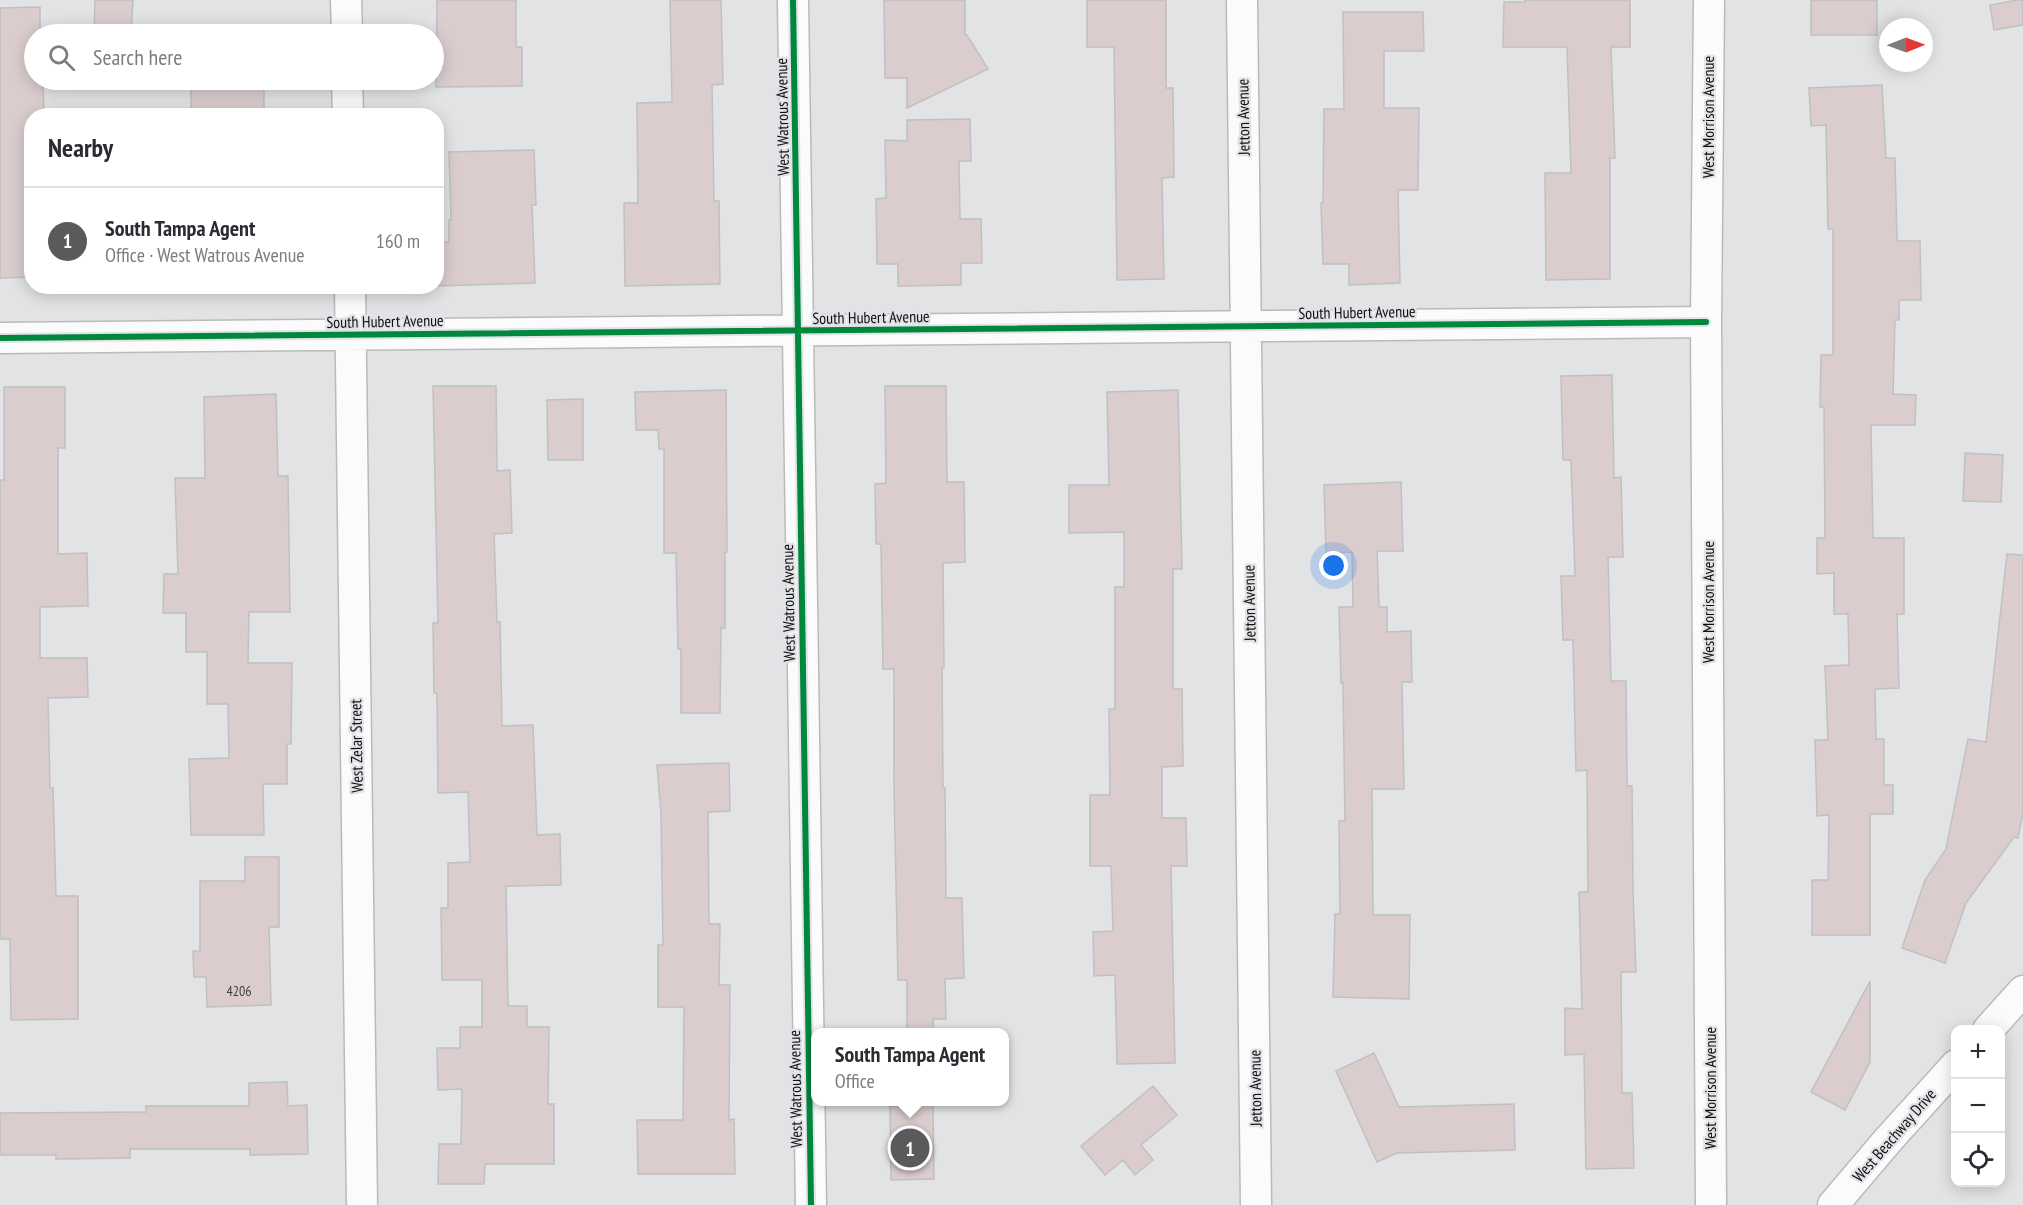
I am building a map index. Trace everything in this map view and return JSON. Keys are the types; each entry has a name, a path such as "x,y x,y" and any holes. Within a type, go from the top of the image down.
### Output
{"street":[{"path":"346,0 347,24"},
{"name":"West Watrous Avenue","path":"794,0 811,1205"},
{"name":"Jetton Avenue","path":"1242,0 1256,1205"},
{"name":"West Morrison Avenue","path":"1708,0 1706,322 1711,1205"},
{"path":"347,90 348,108"},
{"name":"West Zelar Street","path":"350,294 362,1205"},
{"name":"South Hubert Avenue","path":"0,338 1706,322"},
{"path":"1992,1025 2023,991"},
{"name":"West Beachway Drive","path":"1833,1205 1951,1071"}],"building":[{"path":"95,0 133,0 132,24 94,24"},
{"path":"437,0 516,0 516,47 522,47 522,86 444,87 444,24 437,24"},
{"path":"670,0 721,0 723,84 712,85 714,201 719,201 720,284 625,286 624,203 638,203 637,103 672,102"},
{"path":"884,0 965,0 965,35 988,69 907,108 907,78 885,78"},
{"path":"1087,0 1166,0 1166,88 1173,88 1174,177 1162,178 1164,279 1117,280 1114,47 1087,47"},
{"path":"1525,0 1630,0 1630,47 1611,47 1615,158 1610,158 1610,279 1546,280 1545,173 1571,173 1567,47 1503,47 1504,2 1525,2"},
{"path":"1811,0 1877,0 1877,35 1811,35"},
{"path":"2023,0 2023,25 1994,30 1990,5"},
{"path":"40,7 40,24 24,24 24,90 43,90 44,108 24,108 24,277 0,278 0,8"},
{"path":"1343,12 1423,12 1424,51 1384,51 1384,108 1419,108 1418,190 1398,190 1400,283 1349,285 1349,264 1323,264 1321,203 1323,203 1324,109 1344,109"},
{"path":"1882,85 1886,158 1895,158 1897,241 1920,241 1921,300 1899,300 1899,320 1895,320 1893,394 1916,395 1915,425 1871,425 1873,538 1904,538 1904,614 1897,614 1899,688 1875,689 1876,739 1884,739 1884,785 1893,785 1893,814 1870,814 1870,935 1812,935 1812,880 1828,880 1829,815 1817,816 1815,740 1828,740 1825,666 1849,665 1848,614 1834,614 1834,573 1817,574 1817,538 1825,538 1824,407 1820,407 1821,355 1833,355 1833,229 1828,229 1826,125 1811,126 1809,88"},
{"path":"191,90 264,90 264,108 191,108"},
{"path":"970,119 971,161 959,161 960,219 981,219 982,263 961,263 961,285 898,286 898,264 877,264 876,199 886,198 885,140 907,141 907,120"},
{"path":"534,150 536,205 532,205 535,283 444,286 444,242 449,242 449,220 451,220 449,152"},
{"path":"1612,375 1614,478 1621,477 1623,557 1608,557 1611,681 1626,681 1627,786 1632,786 1636,972 1621,972 1622,1093 1632,1093 1634,1168 1586,1169 1584,1054 1565,1055 1565,1008 1582,1009 1579,892 1588,892 1587,770 1576,771 1573,640 1563,640 1561,576 1575,576 1571,460 1563,460 1561,376"},
{"path":"433,386 496,386 497,471 510,470 512,533 494,534 497,622 500,622 502,726 533,725 537,835 560,834 561,885 506,886 508,1006 527,1006 527,1027 549,1027 548,1104 554,1104 554,1164 485,1164 484,1184 438,1184 439,1144 461,1144 462,1089 438,1090 437,1048 460,1048 460,1027 482,1027 482,980 442,980 441,908 448,908 448,863 470,862 468,792 438,793 437,693 434,693 433,623 438,623"},
{"path":"885,386 946,386 947,482 964,482 965,562 943,563 943,788 945,788 946,898 962,898 964,978 945,979 946,1019 933,1019 934,1028 907,1028 907,980 898,980 894,669 883,669 881,544 876,544 875,484 886,483"},
{"path":"4,387 65,387 65,448 58,448 58,554 87,553 88,606 40,607 40,658 87,658 88,697 48,698 56,896 78,896 78,1019 11,1020 10,939 0,939 0,480 4,480"},
{"path":"726,390 727,552 725,552 725,628 721,628 720,713 681,713 681,649 678,649 676,553 664,553 664,449 659,449 658,430 636,430 635,392"},
{"path":"1178,390 1182,569 1173,569 1173,689 1182,689 1183,766 1162,767 1162,818 1186,818 1187,866 1171,866 1175,1063 1117,1064 1115,975 1094,976 1093,932 1113,931 1111,866 1090,866 1090,795 1110,795 1109,709 1115,709 1115,587 1124,587 1124,532 1069,533 1069,485 1109,485 1107,392"},
{"path":"276,394 278,476 288,476 290,612 249,612 248,663 292,663 291,744 287,744 287,784 263,784 264,835 191,835 189,759 229,758 228,704 207,704 207,652 186,652 186,613 163,613 164,574 178,574 175,478 205,478 204,397"},
{"path":"583,399 583,460 548,460 547,400"},
{"path":"1965,453 2003,455 2001,502 1963,501"},
{"path":"1401,482 1403,551 1377,551 1379,607 1387,607 1387,632 1411,631 1412,682 1402,682 1404,789 1372,789 1373,915 1410,915 1409,999 1333,997 1335,914 1340,914 1339,821 1345,821 1343,683 1341,683 1339,607 1353,607 1352,552 1326,553 1324,485"},
{"path":"2007,554 2023,555 2023,813 2018,838 2014,837 1966,903 1945,963 1902,948 1925,880 1946,849 1968,739 1986,742"},
{"path":"729,763 730,811 708,812 709,924 720,924 719,985 730,985 729,1120 734,1119 735,1174 638,1174 637,1120 683,1120 684,1007 658,1007 658,945 663,945 661,813 657,765"},
{"path":"245,857 279,857 279,927 269,927 271,1005 207,1007 206,977 194,977 193,951 200,951 200,881 245,881"},
{"path":"1870,981 1870,1062 1845,1110 1811,1092"},
{"path":"1374,1053 1399,1107 1514,1104 1515,1150 1397,1153 1377,1162 1336,1071"},
{"path":"287,1082 288,1106 307,1105 308,1154 250,1155 250,1149 130,1149 130,1158 56,1159 56,1155 0,1155 0,1113 146,1112 146,1106 249,1106 249,1083"},
{"path":"1153,1086 1177,1115 1141,1145 1153,1160 1135,1175 1123,1160 1105,1175 1081,1146"},
{"path":"890,1106 933,1106 934,1179 891,1180"}],"cycle path":[{"path":"793,0 811,1205"},
{"path":"0,338 1706,322"}],"place":[{"name":"South Tampa Agent","path":"910,1148"}]}
